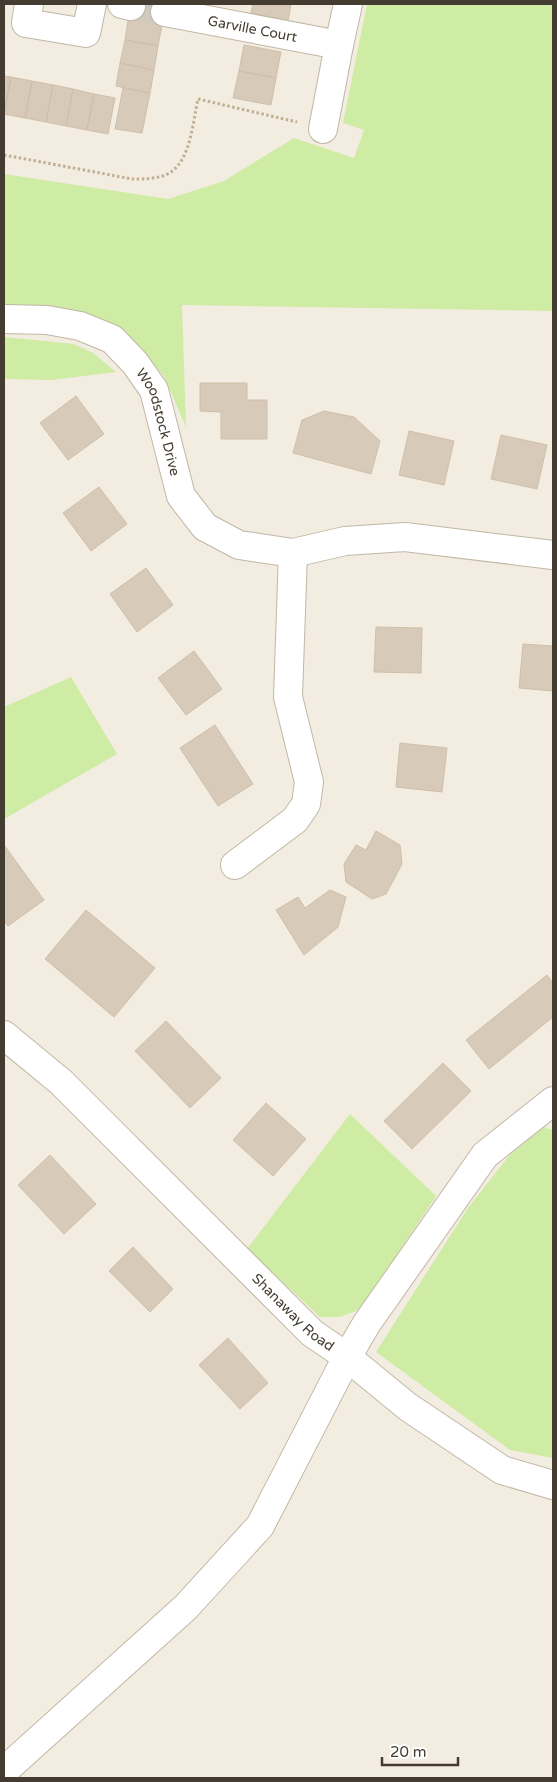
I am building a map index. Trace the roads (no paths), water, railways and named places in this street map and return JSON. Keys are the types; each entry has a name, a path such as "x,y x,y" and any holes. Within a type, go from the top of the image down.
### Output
{"street":[{"path":"29,4 26,23 86,33 92,4"},
{"path":"323,129 348,4"},
{"name":"Garville Court","path":"165,12 340,45"},
{"name":"Woodstock Drive","path":"4,319 47,320 80,326 112,339 135,363 154,390 181,496 205,527 239,545 293,553 345,541 405,537 553,555"},
{"path":"235,865 295,820 306,804 309,782 288,698 293,553"},
{"name":"Shanaway Road","path":"4,1035 61,1082 312,1333 347,1357 367,1323 485,1155 553,1101"},
{"path":"4,1771 186,1607 260,1526 347,1357 408,1407 502,1470 553,1485"}],"tunnel":[{"path":"131,6 165,12"}]}
